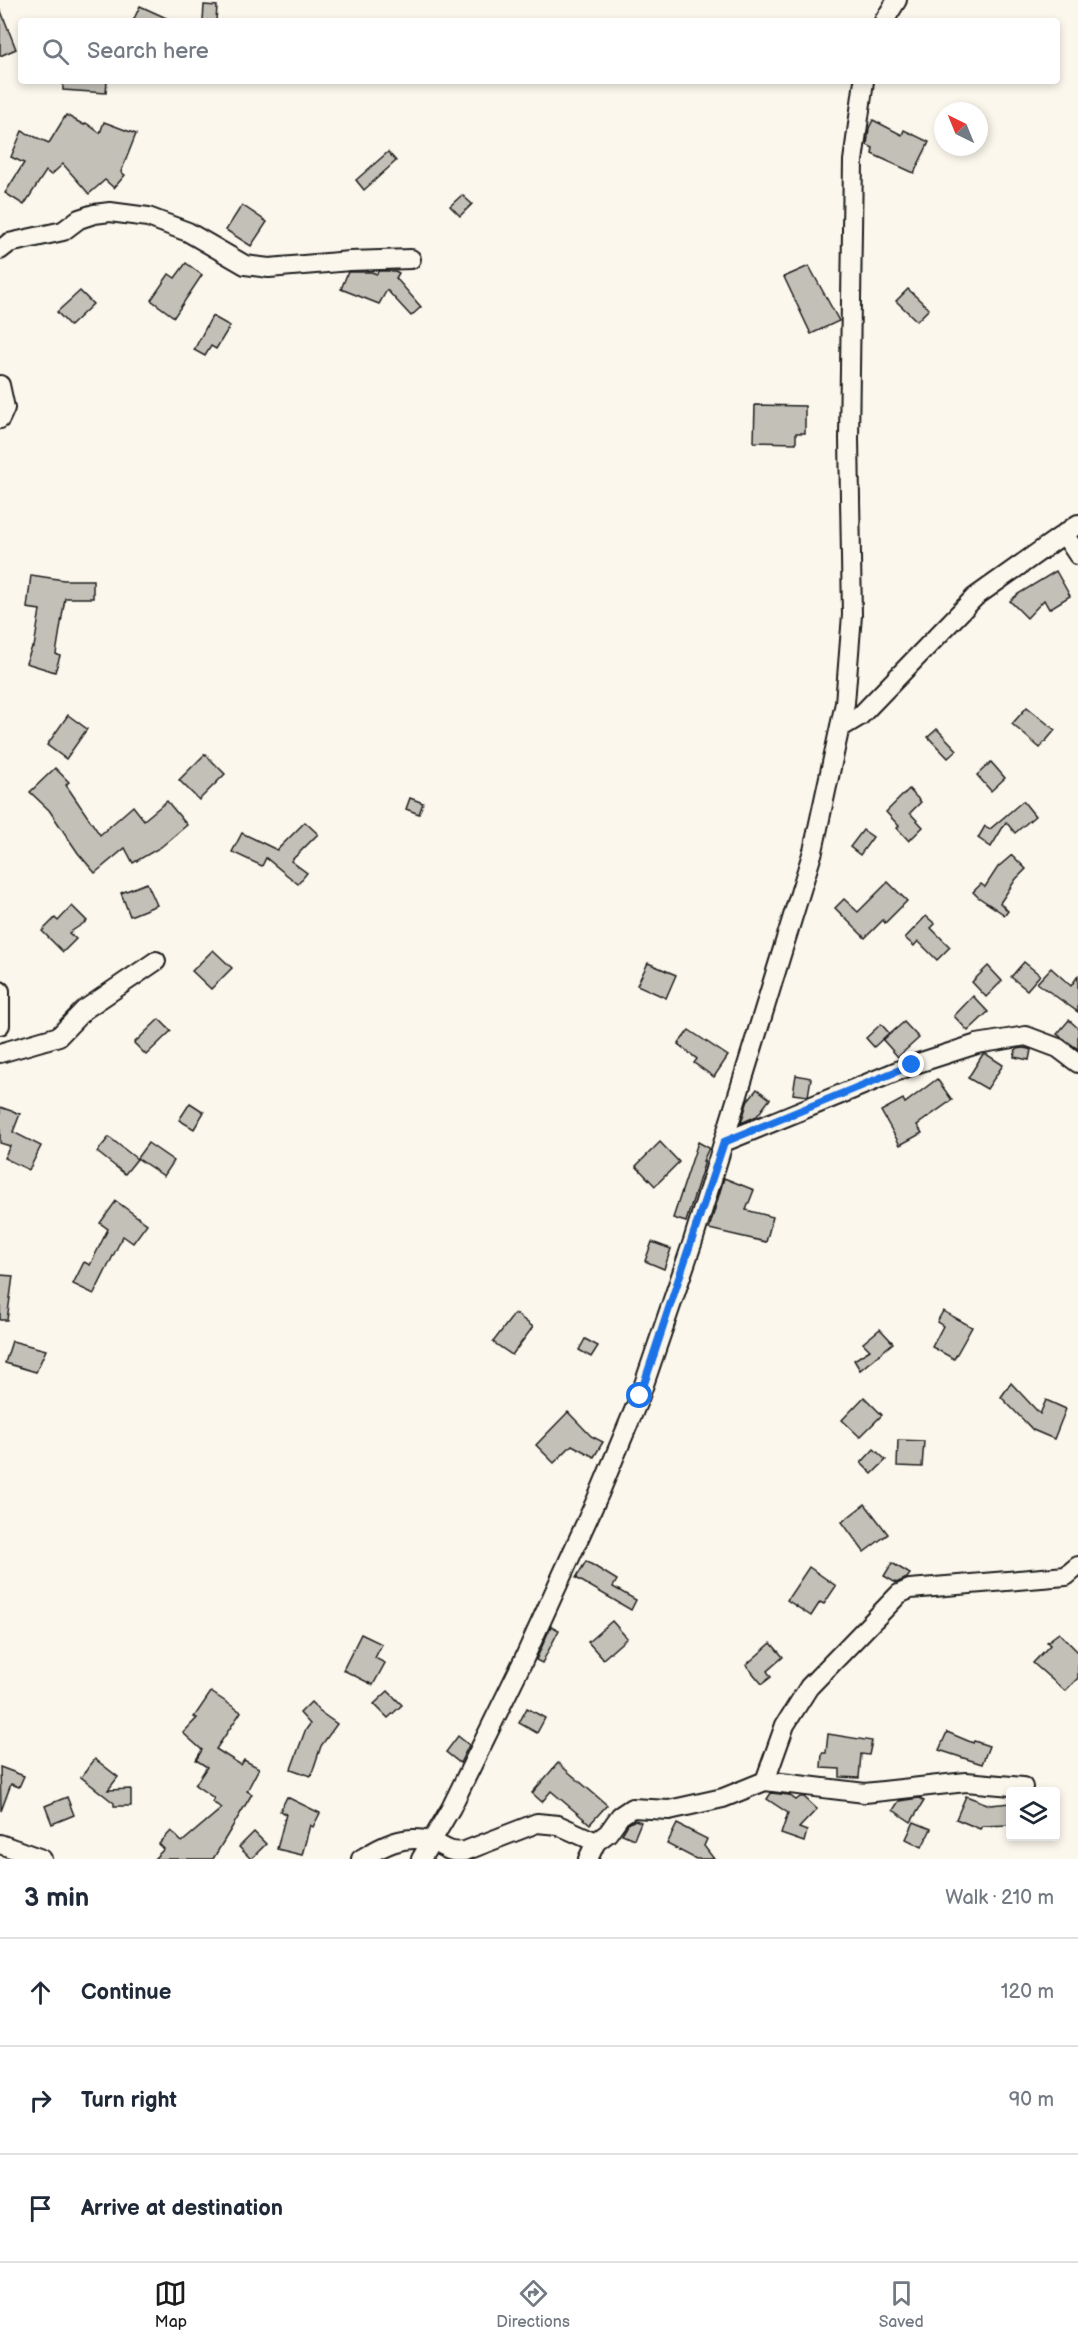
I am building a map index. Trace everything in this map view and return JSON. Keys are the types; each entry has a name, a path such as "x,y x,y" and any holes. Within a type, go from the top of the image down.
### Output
{"street":[{"path":"886,18 897,0"},
{"path":"420,1859 451,1808 523,1661 599,1494 640,1396 724,1142 762,1011 813,850 845,703 852,615 849,439 853,161 864,84"},
{"path":"0,250 9,243 63,231 80,219 110,212 148,217 178,228 244,265 269,268 411,259"},
{"path":"0,385 4,408 0,419"},
{"path":"840,728 860,716 975,597 1071,529 1078,555"},
{"path":"0,1053 59,1036 84,1010 156,961"},
{"path":"0,991 0,1025"},
{"path":"724,1142 912,1065 976,1044 1026,1036 1058,1048 1078,1063"},
{"path":"765,1781 785,1725 809,1687 899,1594 910,1588 1075,1574"},
{"path":"361,1859 397,1841 409,1838 431,1841 445,1850 456,1852 476,1847 530,1824 543,1823 558,1825 592,1851 620,1816 632,1808 669,1810 723,1798 765,1781 865,1793 966,1782 1023,1787"},
{"path":"0,1844 42,1859"}],"building":[{"path":"204,5 217,6 216,18 203,18"},
{"path":"140,6 166,18 134,18"},
{"path":"0,12 16,49 0,56"},
{"path":"63,84 107,84 106,93 63,90"},
{"path":"66,115 84,125 86,123 100,133 104,122 136,134 121,172 125,175 114,188 105,180 89,194 63,164 51,175 46,171 24,205 5,193 24,163 11,157 22,131 49,143"},
{"path":"873,120 902,135 904,130 929,142 914,173 872,154 873,148 867,145 869,128"},
{"path":"388,152 396,161 364,190 356,180"},
{"path":"462,195 472,204 460,216 450,206"},
{"path":"242,205 267,222 251,246 226,230"},
{"path":"186,263 202,275 174,317 151,300 169,274 175,278"},
{"path":"809,266 839,321 811,334 784,277"},
{"path":"378,271 399,273 396,278 421,307 411,316 387,290 379,304 341,289 348,272 377,274"},
{"path":"908,289 929,309 917,321 896,301"},
{"path":"80,291 93,304 70,326 57,312"},
{"path":"212,316 230,326 216,349 211,346 205,356 194,350"},
{"path":"755,405 805,406 805,433 796,433 796,443 754,442"},
{"path":"1056,571 1070,596 1049,609 1044,600 1027,618 1010,601"},
{"path":"31,575 64,580 93,580 93,598 65,598 56,654 60,656 55,672 26,663 34,647 40,610 27,608"},
{"path":"1027,707 1055,730 1040,748 1012,724"},
{"path":"68,715 87,729 66,759 47,745"},
{"path":"937,729 957,750 948,758 928,737"},
{"path":"205,754 225,774 199,800 179,780"},
{"path":"991,762 1005,778 991,791 977,775"},
{"path":"55,768 69,782 66,785 100,835 133,806 144,820 167,801 187,825 161,847 133,863 125,848 95,873 78,853 49,810 30,792"},
{"path":"909,789 921,802 910,813 923,827 909,841 886,812"},
{"path":"410,798 423,803 419,814 406,809"},
{"path":"1023,801 1035,816 1015,833 1006,822 991,847 978,838 985,826 990,829"},
{"path":"305,822 318,834 291,861 307,873 298,884 266,858 262,866 232,852 242,833 277,850"},
{"path":"863,830 873,837 860,855 850,847"},
{"path":"1012,855 1026,869 1016,879 1000,903 1008,911 1005,915 973,892 981,884 985,887 998,867"},
{"path":"888,882 907,901 885,923 883,920 865,938 835,908 844,899 858,912"},
{"path":"147,883 157,905 130,916 121,893"},
{"path":"72,906 87,921 69,933 76,939 63,952 42,931 55,918 58,921"},
{"path":"926,916 935,924 931,928 950,947 937,960 918,941 914,946 905,938"},
{"path":"213,950 232,968 211,989 192,971"},
{"path":"1024,962 1040,975 1027,990 1011,977"},
{"path":"648,963 676,975 666,998 637,985"},
{"path":"988,966 1002,981 986,997 972,982"},
{"path":"1051,968 1071,986 1078,976 1078,1012 1037,983"},
{"path":"973,996 988,1012 968,1031 954,1016"},
{"path":"159,1019 171,1031 146,1055 134,1043"},
{"path":"1069,1020 1078,1028 1078,1049 1057,1034"},
{"path":"904,1022 919,1038 898,1057 883,1040"},
{"path":"881,1024 889,1033 874,1047 866,1038"},
{"path":"689,1030 728,1056 714,1077 694,1063 697,1059 678,1044"},
{"path":"1016,1049 1031,1050 1029,1060 1014,1057"},
{"path":"983,1054 1003,1065 987,1089 968,1078"},
{"path":"796,1075 811,1078 808,1096 793,1094"},
{"path":"937,1079 952,1100 917,1125 922,1133 900,1145 881,1111 903,1099 905,1103"},
{"path":"757,1089 770,1099 757,1116 741,1123 748,1100"},
{"path":"190,1103 204,1112 194,1129 179,1120"},
{"path":"0,1107 20,1114 13,1132 41,1146 29,1170 4,1158 10,1146 0,1143"},
{"path":"109,1137 137,1159 125,1174 97,1152"},
{"path":"660,1142 679,1162 655,1186 636,1166"},
{"path":"698,1142 709,1148 703,1161 705,1161 686,1222 673,1218"},
{"path":"148,1143 174,1161 164,1176 137,1158"},
{"path":"724,1178 754,1190 746,1210 773,1217 766,1242 709,1229"},
{"path":"116,1201 147,1224 133,1243 123,1236 94,1294 73,1284 84,1262 90,1265 108,1229 100,1223"},
{"path":"652,1242 671,1249 664,1269 645,1261"},
{"path":"0,1275 13,1276 7,1320 0,1320"},
{"path":"943,1311 972,1327 954,1359 932,1347 943,1326 937,1322"},
{"path":"515,1313 533,1327 512,1355 493,1342"},
{"path":"880,1329 893,1343 860,1370 854,1360 870,1350 863,1343"},
{"path":"585,1339 598,1346 591,1357 579,1350"},
{"path":"12,1341 46,1350 36,1372 5,1363"},
{"path":"1011,1383 1040,1414 1046,1400 1066,1409 1054,1439 1033,1430 1001,1397"},
{"path":"864,1397 882,1415 860,1437 842,1420"},
{"path":"568,1412 591,1436 603,1442 594,1457 572,1445 554,1463 536,1445"},
{"path":"898,1440 924,1441 922,1467 897,1466"},
{"path":"874,1449 886,1460 872,1474 861,1463"},
{"path":"865,1504 888,1534 864,1552 842,1522"},
{"path":"586,1561 617,1580 613,1587 636,1600 631,1610 576,1578"},
{"path":"892,1563 910,1574 907,1578 896,1583 884,1576"},
{"path":"809,1567 836,1586 824,1604 820,1602 811,1616 787,1600"},
{"path":"612,1621 627,1638 603,1659 588,1642"},
{"path":"551,1626 559,1630 542,1663 536,1660"},
{"path":"1059,1633 1078,1652 1078,1678 1065,1691 1033,1663 1050,1645 1047,1642"},
{"path":"361,1634 382,1644 375,1658 385,1663 373,1685 343,1670"},
{"path":"771,1643 783,1657 767,1671 771,1677 762,1684 746,1665"},
{"path":"388,1691 402,1705 388,1718 374,1704"},
{"path":"211,1692 241,1712 216,1749 241,1765 244,1760 259,1768 247,1791 252,1794 213,1859 154,1859 164,1849 159,1844 171,1831 182,1842 222,1808 212,1802 214,1798 195,1785 207,1767 196,1760 202,1750 183,1733 197,1718 194,1717"},
{"path":"311,1702 337,1724 321,1746 311,1776 291,1769 305,1731 310,1724 300,1713"},
{"path":"527,1708 545,1718 537,1733 519,1723"},
{"path":"947,1732 973,1743 974,1741 989,1746 982,1764 939,1750"},
{"path":"828,1734 872,1741 869,1755 861,1754 859,1778 840,1777 840,1769 821,1768 822,1753 826,1753"},
{"path":"458,1736 469,1745 460,1763 446,1752"},
{"path":"95,1759 118,1777 108,1790 131,1789 131,1806 114,1806 114,1803 81,1777"},
{"path":"558,1763 607,1805 590,1824 551,1791 542,1802 532,1793"},
{"path":"0,1767 24,1776 19,1787 11,1784 1,1811"},
{"path":"771,1793 789,1795 796,1800 804,1797 817,1809 799,1828 807,1831 804,1842 781,1834 788,1813 767,1799"},
{"path":"966,1796 990,1805 1006,1803 1006,1825 982,1826 980,1829 956,1819"},
{"path":"67,1797 74,1815 52,1824 45,1806"},
{"path":"287,1797 320,1813 313,1827 310,1825 302,1855 277,1849 286,1814 280,1811"},
{"path":"919,1798 924,1801 911,1822 893,1810 899,1801"},
{"path":"635,1820 641,1822 634,1839 622,1834 628,1824"},
{"path":"914,1822 931,1829 922,1847 906,1839"},
{"path":"677,1824 707,1839 704,1846 714,1859 696,1859 667,1844"},
{"path":"254,1832 266,1844 251,1859 239,1847"}],"route":[{"path":"640,1396 724,1142 912,1065"}]}
